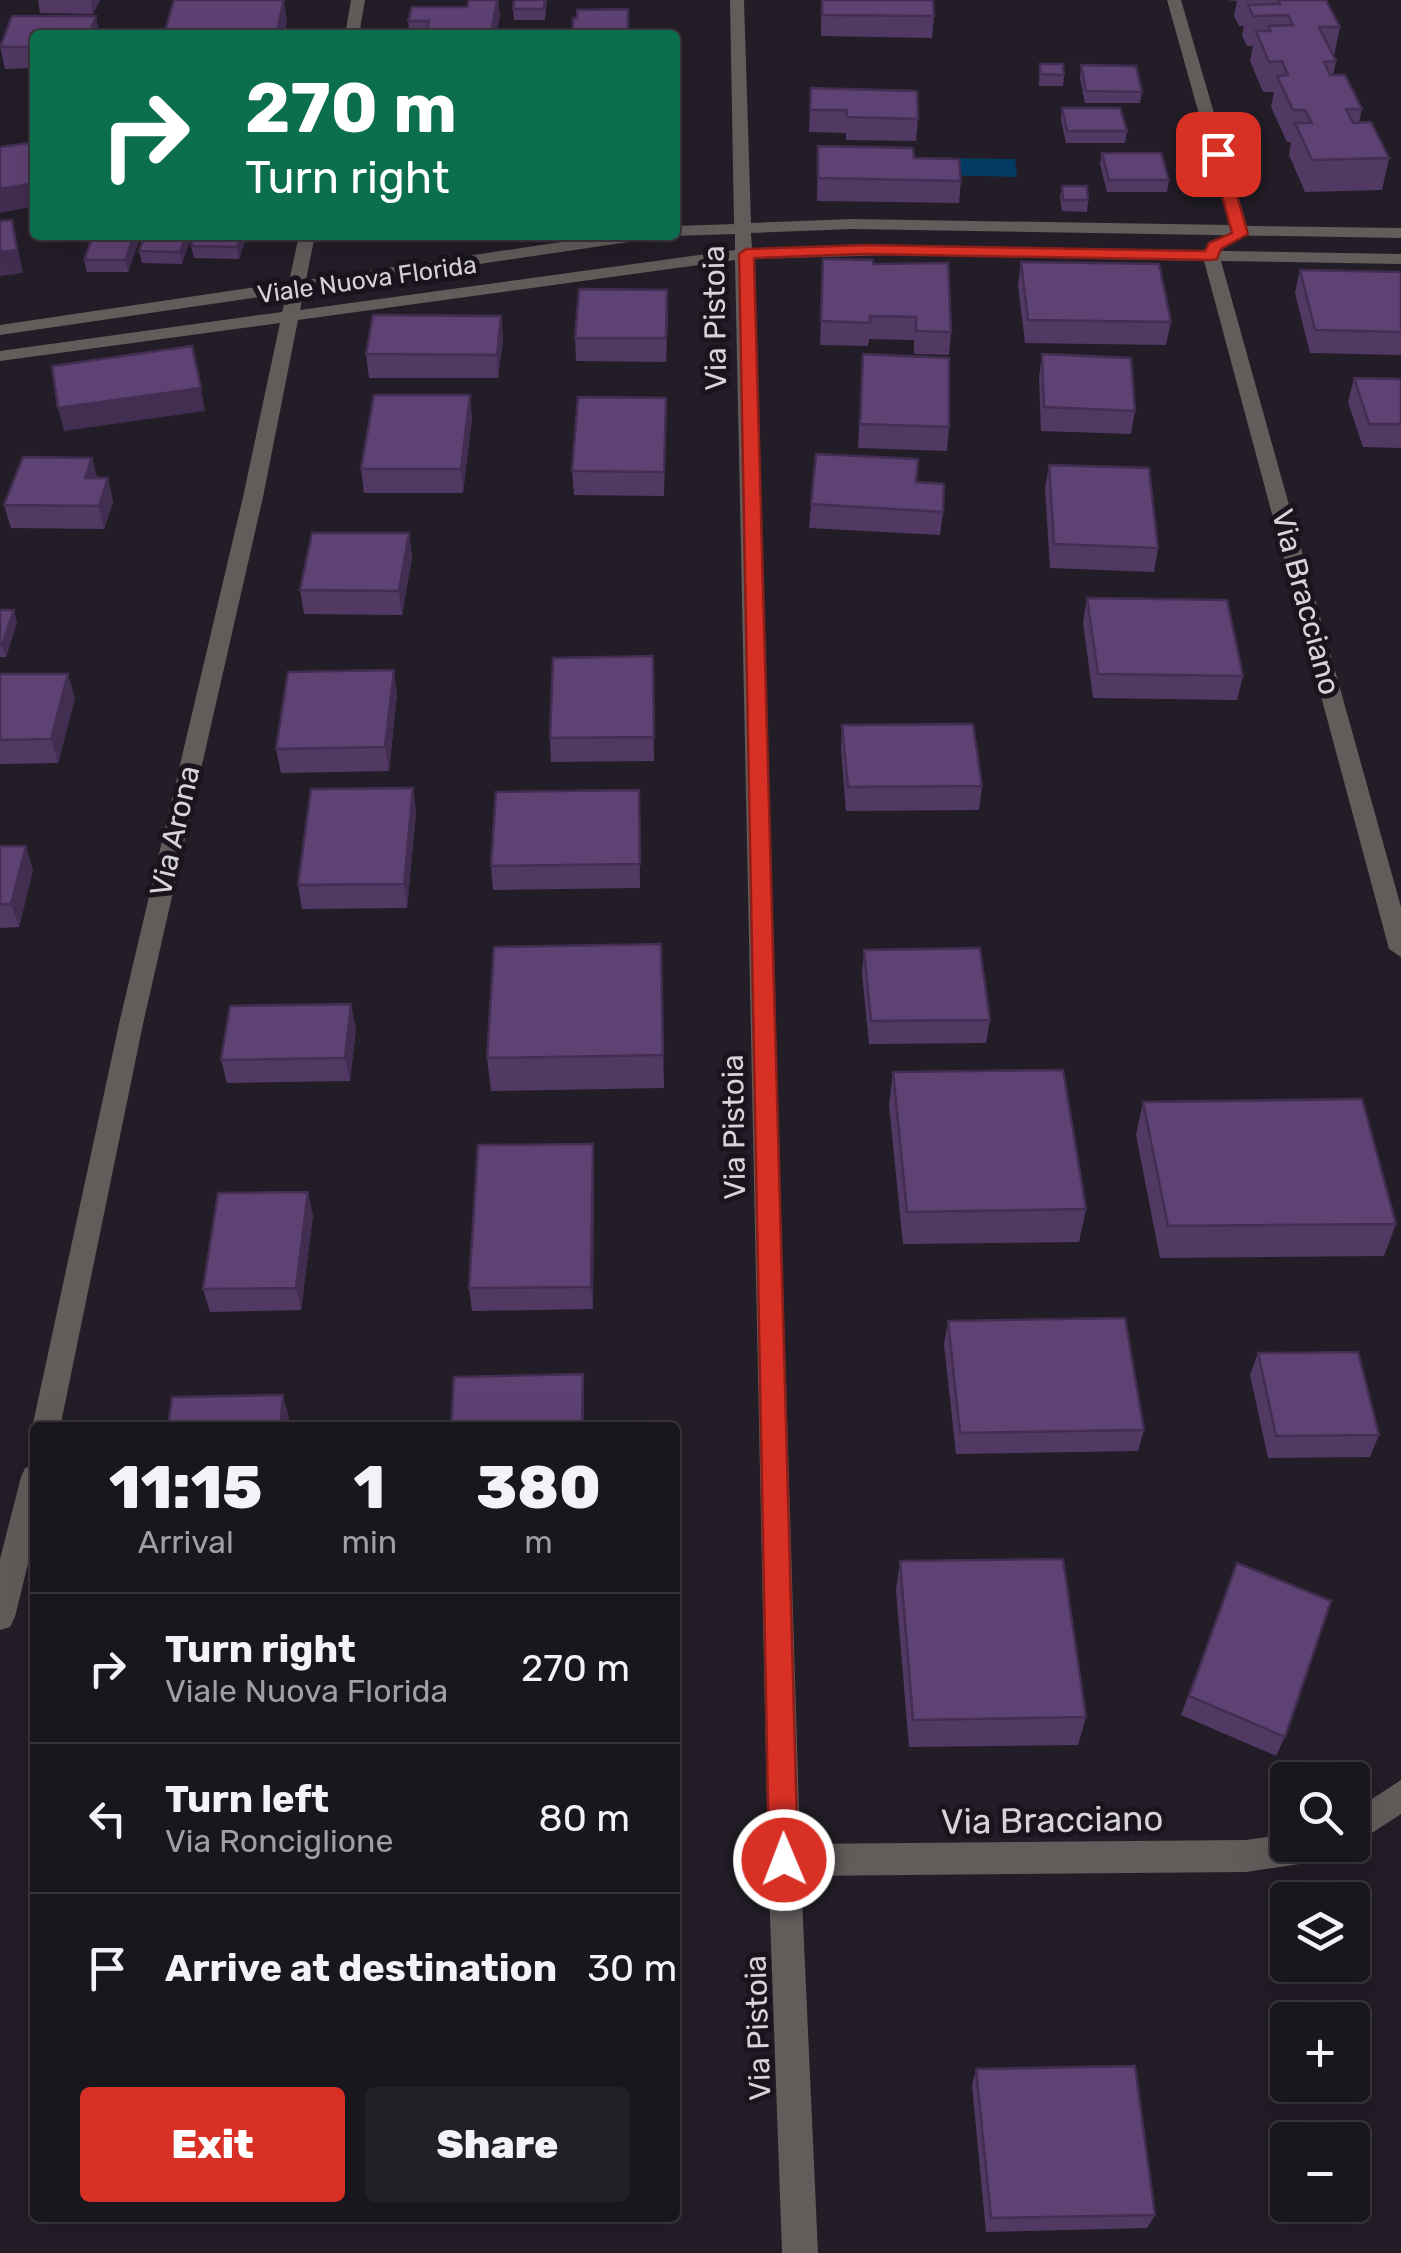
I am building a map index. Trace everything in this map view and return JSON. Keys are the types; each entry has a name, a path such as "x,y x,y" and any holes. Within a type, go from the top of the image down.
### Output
{"street":[{"path":"353,30 358,0"},
{"name":"Via Pistoia","path":"738,0 784,1860 800,2253"},
{"path":"1174,0 1240,230 1238,238 1215,246 1211,256"},
{"path":"680,231 745,226 1401,233"},
{"name":"Via Arona","path":"47,1422 126,1043 305,240"},
{"name":"Viale Nuova Florida","path":"0,330 609,240"},
{"name":"Viale Nuova Florida","path":"0,356 746,254 865,250 1401,258"},
{"name":"Via Bracciano","path":"1211,256 1401,949"},
{"path":"0,1617 30,1498"},
{"path":"1370,1818 1401,1795"},
{"name":"Via Bracciano","path":"784,1860 1246,1856 1270,1852"}],"water":[{"path":"942,158 1015,159 1017,177 943,175"}],"building":[{"path":"174,0 284,0 277,30 165,30"},
{"path":"469,0 497,0 492,30 427,30 429,21 408,21 412,7 467,7"},
{"path":"514,0 545,0 544,9 513,9"},
{"path":"822,0 933,0 934,16 822,15"},
{"path":"1278,0 1326,0 1340,27 1319,27 1336,61 1324,62 1330,75 1345,75 1362,109 1346,109 1353,123 1371,122 1389,158 1312,160 1295,123 1312,123 1305,110 1293,110 1277,76 1288,75 1282,61 1269,62 1256,31 1271,31 1268,26 1293,25 1288,15 1253,16 1248,5 1280,4"},
{"path":"628,9 628,30 572,30 577,10"},
{"path":"12,16 96,16 91,30 30,30 30,47 0,47"},
{"path":"1040,64 1063,64 1064,75 1040,74"},
{"path":"1081,65 1136,66 1142,92 1086,91"},
{"path":"811,88 917,91 918,119 847,117 847,110 810,110"},
{"path":"1062,108 1120,108 1127,131 1067,131"},
{"path":"30,143 30,184 0,189 0,147"},
{"path":"818,146 913,148 914,158 959,159 961,181 818,178"},
{"path":"1102,153 1161,153 1169,180 1109,180"},
{"path":"1062,186 1087,186 1088,200 1063,200"},
{"path":"12,220 17,250 0,252 0,221"},
{"path":"91,240 132,240 125,260 84,260"},
{"path":"143,240 184,240 180,252 139,251"},
{"path":"193,240 239,240 237,247 191,246"},
{"path":"823,259 873,260 873,264 948,263 951,332 916,331 916,317 870,316 870,323 821,321"},
{"path":"1021,262 1159,264 1171,322 1028,320"},
{"path":"1300,270 1401,272 1401,332 1315,330"},
{"path":"579,289 667,290 666,338 575,338"},
{"path":"373,315 501,316 497,355 366,354"},
{"path":"192,346 201,388 58,408 52,366"},
{"path":"863,354 949,358 949,427 860,424"},
{"path":"1042,354 1131,358 1135,411 1044,407"},
{"path":"1354,378 1401,379 1401,424 1369,424"},
{"path":"374,395 470,395 461,469 361,469"},
{"path":"578,397 666,398 664,472 572,471"},
{"path":"816,454 918,459 916,482 944,484 943,512 811,504"},
{"path":"23,457 92,458 85,478 108,478 99,506 4,505"},
{"path":"1049,465 1149,468 1158,548 1054,544"},
{"path":"312,533 409,533 399,591 300,590"},
{"path":"1087,598 1227,600 1243,676 1098,674"},
{"path":"0,610 14,610 2,645 0,645"},
{"path":"653,656 654,737 550,738 553,658"},
{"path":"394,670 385,747 276,749 288,672"},
{"path":"0,674 68,674 51,739 0,740"},
{"path":"973,724 982,786 848,787 842,725"},
{"path":"413,788 404,884 298,885 311,789"},
{"path":"639,790 640,864 491,866 496,792"},
{"path":"0,846 26,846 11,904 0,904"},
{"path":"661,944 663,1055 487,1058 494,947"},
{"path":"980,948 990,1020 871,1021 864,950"},
{"path":"351,1004 345,1058 221,1060 230,1006"},
{"path":"1063,1070 1086,1209 907,1212 893,1072"},
{"path":"1362,1099 1396,1224 1168,1226 1143,1102"},
{"path":"593,1144 591,1287 469,1288 478,1145"},
{"path":"308,1192 296,1288 203,1289 218,1193"},
{"path":"1125,1318 1144,1430 960,1433 948,1321"},
{"path":"1358,1352 1379,1435 1276,1436 1258,1353"},
{"path":"583,1374 582,1422 451,1422 454,1377"},
{"path":"283,1395 281,1422 169,1422 172,1397"},
{"path":"1063,1559 1086,1717 913,1720 900,1561"},
{"path":"1237,1563 1331,1601 1285,1737 1189,1696"},
{"path":"1135,2066 1155,2215 991,2218 976,2069"}],"route":[{"path":"784,1860 746,254 865,250 1211,256 1215,246 1240,234 1218,154"}]}
